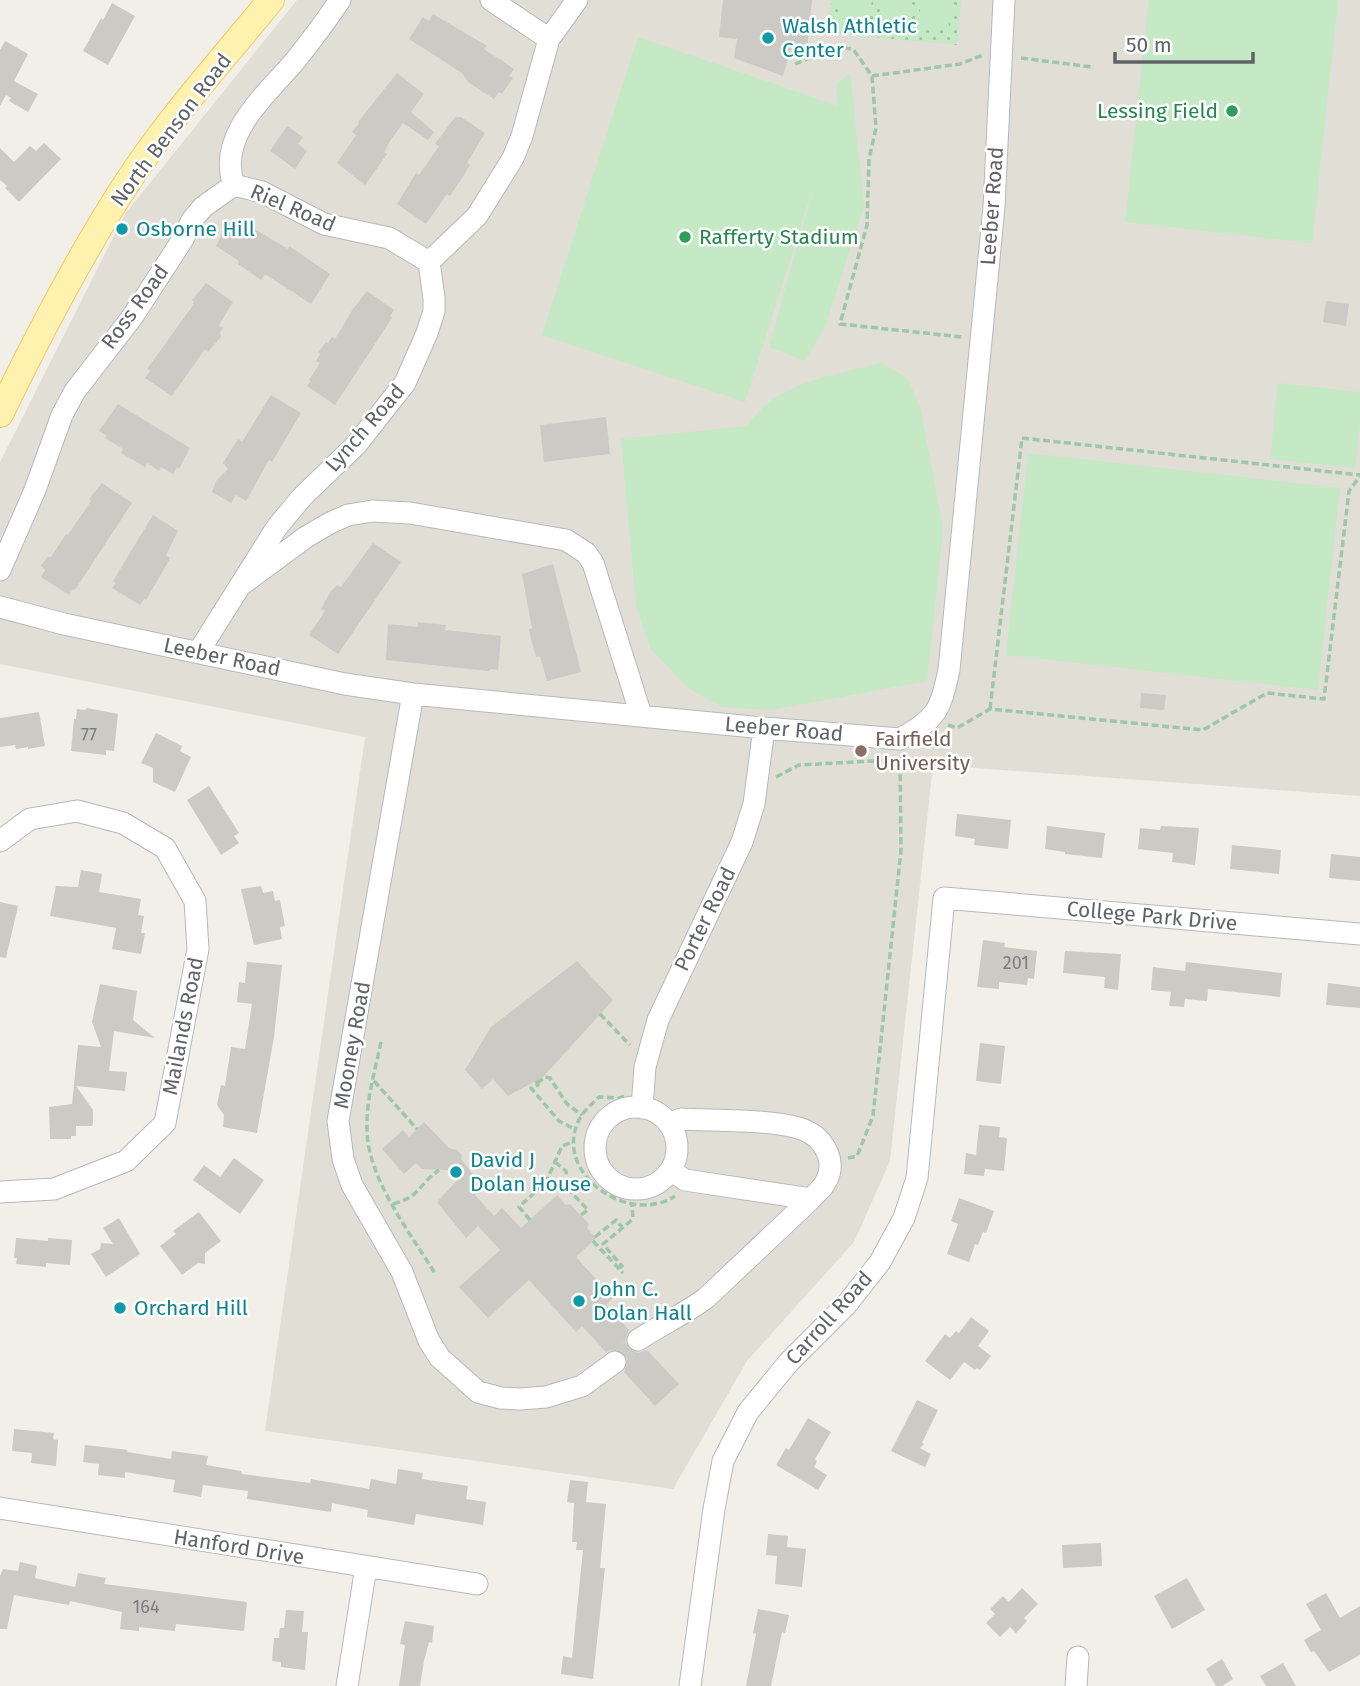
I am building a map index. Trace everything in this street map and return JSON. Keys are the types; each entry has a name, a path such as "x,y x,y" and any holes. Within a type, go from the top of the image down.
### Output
{"main road":[{"name":"North Benson Road","path":"0,414 94,236 124,187 173,121 271,0"}],"street":[{"path":"234,185 230,162 233,147 246,119 308,44 340,0"},
{"path":"491,0 549,39"},
{"path":"429,262 477,216 513,158 522,136 549,39 577,0"},
{"name":"Leeber Road","path":"929,720 941,704 948,670 994,207 1004,0"},
{"name":"Riel Road","path":"234,185 262,192 324,224 389,239 429,262"},
{"name":"Ross Road","path":"0,570 35,491 62,415 75,390 133,316 183,239 192,220 203,207 234,185"},
{"name":"Lynch Road","path":"199,652 286,517 302,497 356,445 405,383 434,311 429,262"},
{"name":"Lynch Road","path":"241,585 306,537 330,523 348,515 372,511 410,513 566,540 586,553 593,563 641,715"},
{"name":"Leeber Road","path":"0,607 64,624 345,684 413,694 764,729 900,749"},
{"name":"Mooney Road","path":"413,694 338,1121 343,1159 352,1185 402,1272 429,1340 440,1358 478,1392 501,1398 547,1397 589,1383 615,1362"},
{"path":"900,749 929,720"},
{"name":"Porter Road","path":"634,1101 667,996 720,894 742,842 754,804 764,729"},
{"name":"Mailands Road","path":"0,841 30,819 78,811 123,823 165,848 195,901 198,949 165,1123 126,1161 54,1189 0,1192"},
{"name":"College Park Drive","path":"944,898 1360,934"},
{"name":"Carroll Road","path":"690,1686 723,1461 748,1412 789,1362 847,1304 880,1262 904,1218 917,1178 944,898"},
{"path":"678,1175 677,1147 669,1124 662,1116 634,1101 628,1108 616,1112 605,1121 597,1132 594,1146 601,1171 623,1188 636,1190 650,1187 678,1175 811,1199"},
{"path":"638,1340 690,1311 706,1298 811,1199 829,1175 829,1154 825,1145 802,1129 768,1124 681,1119 669,1124"},
{"name":"Hanford Drive","path":"0,1508 477,1584"},
{"path":"347,1686 366,1567"},
{"path":"1076,1686 1079,1657"}],"path":[{"path":"794,64 837,47 853,49 872,76 876,128 869,159 867,225 840,324 968,338"},
{"path":"872,76 960,65 991,53 1002,56"},
{"path":"1031,60 1092,66"},
{"path":"929,720 957,728 990,709 1203,730 1267,693 1324,699 1349,491 1360,475 1022,438 990,709"},
{"path":"773,787 776,777 799,765 900,749 901,850 873,1116 857,1156 829,1164"},
{"path":"600,1014 628,1042 637,1059 648,1055"},
{"path":"381,1042 367,1117 369,1150 381,1184 436,1275"},
{"path":"576,1130 559,1121 531,1088 545,1077 550,1079 566,1104 582,1115"},
{"path":"373,1080 417,1129"},
{"path":"634,1101 599,1097 577,1123 575,1160 595,1186 608,1196 632,1205 656,1204 670,1199 682,1191 678,1175"},
{"path":"530,1220 519,1207 546,1182 562,1146 575,1140"},
{"path":"555,1162 566,1171 566,1188 588,1210 581,1215"},
{"path":"393,1204 416,1194 423,1182 439,1170"},
{"path":"619,1268 622,1266 603,1244 633,1219 632,1205"},
{"path":"622,1227 616,1220 594,1239 623,1273"}],"shaded area":[{"name":"Fairfield University","path":"297,0 1360,0 1360,796 933,765 890,1161 854,1242 747,1361 673,1489 265,1431 365,737 0,664 0,462 125,214"}],"green space":[{"path":"831,0 961,0 957,45 828,33"},
{"path":"841,0 872,0 869,21 839,18"},
{"path":"881,0 912,0 909,26 879,22"},
{"path":"921,0 952,0 948,30 918,27"},
{"name":"Lessing Field","path":"1149,0 1338,0 1312,243 1125,222"},
{"name":"Rafferty Stadium","path":"638,37 838,106 836,85 850,73 864,206 825,327 805,361 769,347 817,175 745,402 542,335"},
{"path":"882,363 907,378 920,406 943,528 927,681 771,710 721,707 688,688 650,648 636,605 621,439 747,426 759,411 774,399 807,382"},
{"path":"1278,383 1360,392 1360,424 1355,468 1270,459"},
{"path":"1028,453 1340,488 1318,690 1006,655"}],"building":[{"name":"Walsh Athletic Center","path":"723,0 812,0 807,48 792,46 783,76 734,58 737,39 719,37"},
{"path":"112,3 135,16 108,65 83,51"},
{"path":"433,14 487,46 484,49 514,69 509,76 513,78 502,94 499,92 494,99 468,82 462,73 409,39 423,17 429,21"},
{"path":"5,41 28,54 14,81 38,94 28,112 9,101 11,98 6,95 0,106 0,50"},
{"path":"397,73 424,94 411,112 434,132 428,140 403,123 384,152 387,154 365,185 337,163 356,135 352,132 358,122"},
{"path":"455,117 461,117 485,133 467,163 470,165 464,175 426,224 397,204 416,173 419,175 439,146 435,144"},
{"path":"287,126 303,137 298,144 307,151 295,169 270,151"},
{"path":"44,143 61,159 19,202 0,180 0,148 14,162 30,146 36,151"},
{"path":"241,221 288,249 289,246 330,274 311,304 265,274 261,280 216,246 227,224"},
{"path":"206,283 233,302 219,325 223,328 221,337 208,352 205,349 172,396 145,378 150,371 147,369"},
{"path":"367,291 394,310 390,316 392,318 335,405 307,386 320,363 316,361 320,354 318,353 332,337 335,339"},
{"path":"1326,301 1349,304 1346,326 1323,322"},
{"path":"271,395 301,413 272,462 269,460 246,501 236,495 231,503 212,492 216,481 228,469 223,463 238,439 242,442"},
{"path":"118,404 190,448 179,469 177,467 173,474 161,467 159,471 147,463 145,467 121,453 123,449 105,438 107,436 99,431"},
{"path":"606,417 610,454 544,462 540,425"},
{"path":"102,483 132,503 75,590 69,595 41,577 45,570 41,566 47,557 51,557 66,534 68,535 91,501 89,499"},
{"path":"153,515 178,531 166,555 170,558 167,564 146,600 140,605 112,588 116,583 113,581"},
{"path":"373,543 401,562 338,654 309,635 325,611 321,609 331,591 337,585 341,587"},
{"path":"553,564 581,672 547,681 540,656 536,657 531,639 529,629 532,628 522,574"},
{"path":"418,622 446,625 445,630 501,636 498,670 386,660 388,624 418,627"},
{"path":"1141,693 1166,695 1164,710 1140,708"},
{"path":"87,708 118,714 114,751 106,750 106,755 71,751 77,709"},
{"path":"39,712 45,746 28,749 16,749 15,745 0,747 0,718"},
{"path":"156,733 182,746 180,751 191,757 175,792 153,782 153,768 141,763"},
{"path":"209,786 239,833 234,836 239,843 221,855 187,800"},
{"path":"957,814 1011,820 1008,849 974,845 975,839 955,836"},
{"path":"1047,826 1105,833 1102,858 1045,849"},
{"path":"1161,826 1199,828 1195,865 1172,862 1173,853 1138,849 1140,828 1160,830"},
{"path":"1232,845 1281,850 1279,874 1230,869"},
{"path":"1331,854 1360,857 1360,881 1329,878"},
{"path":"81,870 102,874 99,892 141,899 138,915 144,916 141,933 145,933 141,954 112,949 116,928 50,916 56,886 78,887"},
{"path":"261,886 263,893 273,891 275,901 280,900 285,926 280,927 282,939 254,945 241,889"},
{"path":"0,902 18,906 6,958 0,957"},
{"path":"983,940 1005,943 1004,947 1037,951 1034,979 1028,978 1027,985 999,982 999,989 977,987"},
{"path":"1065,951 1121,954 1118,990 1104,988 1105,977 1063,973"},
{"path":"577,961 613,1000 543,1077 508,1096 493,1079 482,1089 465,1070 491,1027"},
{"path":"247,962 282,965 274,1037 257,1133 223,1127 224,1115 217,1105 221,1085 225,1086 231,1047 245,1049 252,1004 237,1002 239,982 245,983"},
{"path":"1186,962 1282,973 1280,997 1208,989 1207,1001 1185,999 1184,1007 1169,1006 1171,992 1151,990 1153,967 1185,971"},
{"path":"1328,983 1360,987 1360,1008 1326,1005"},
{"path":"100,984 137,991 133,1020 155,1038 114,1031 109,1071 127,1072 125,1091 76,1086 93,1110 92,1126 76,1126 76,1136 71,1136 71,1139 50,1139 49,1107 72,1104 78,1045 101,1047 92,1022"},
{"path":"980,1043 1005,1046 1001,1084 976,1081"},
{"name":"John C. Dolan Hall","path":"424,1122 449,1148 462,1155 461,1159 483,1187 475,1195 494,1216 502,1208 521,1228 557,1195 589,1224 587,1228 596,1238 576,1257 613,1298 606,1305 629,1330 625,1340 627,1348 638,1353 647,1350 679,1384 655,1406 624,1372 628,1361 625,1354 614,1349 606,1352 582,1326 576,1332 529,1280 488,1318 459,1287 500,1250 478,1226 466,1238 437,1202 466,1171 422,1169 416,1163 404,1174 382,1149 403,1130 409,1137"},
{"path":"979,1125 1000,1127 999,1137 1007,1138 1004,1171 985,1169 984,1176 964,1174 966,1153 976,1155"},
{"path":"234,1158 264,1180 240,1214 193,1180 204,1165 220,1177"},
{"path":"959,1198 994,1211 986,1233 983,1232 978,1245 975,1244 969,1262 947,1254 958,1224 951,1221"},
{"path":"199,1212 221,1241 205,1253 205,1264 198,1263 182,1275 160,1246 176,1234 173,1231"},
{"path":"119,1218 140,1254 106,1277 91,1254 100,1249 101,1243 113,1244 103,1228"},
{"path":"16,1238 72,1240 70,1265 46,1263 46,1267 16,1264"},
{"path":"971,1317 989,1331 978,1346 991,1356 980,1370 975,1370 964,1362 950,1380 925,1361 945,1334 950,1338 956,1331 959,1333"},
{"path":"917,1400 938,1410 920,1448 931,1454 925,1467 891,1451"},
{"path":"808,1418 831,1432 815,1459 817,1461 814,1467 827,1475 818,1490 776,1465 786,1448 789,1450"},
{"path":"14,1429 54,1433 53,1439 58,1440 56,1466 31,1463 32,1453 12,1451"},
{"path":"85,1445 171,1459 172,1451 208,1456 206,1465 241,1471 242,1474 310,1483 311,1479 369,1489 371,1479 396,1484 398,1469 423,1473 422,1479 468,1486 466,1499 486,1502 483,1525 416,1514 414,1525 367,1517 368,1510 332,1503 331,1512 247,1499 248,1491 203,1485 201,1497 173,1492 175,1480 125,1472 125,1478 98,1475 99,1464 83,1462"},
{"path":"570,1480 588,1482 586,1502 606,1504 600,1568 605,1568 593,1679 561,1674 563,1656 572,1658 583,1550 576,1550 577,1542 572,1542 574,1503 567,1502"},
{"path":"768,1534 788,1536 787,1547 806,1549 802,1587 775,1584 777,1556 766,1555"},
{"path":"1101,1543 1102,1566 1063,1568 1062,1545"},
{"path":"20,1562 37,1566 35,1578 75,1587 78,1573 106,1578 104,1584 247,1602 244,1631 176,1624 175,1631 139,1627 139,1631 120,1629 122,1612 70,1601 69,1605 14,1595 7,1629 0,1629 0,1576 3,1569 18,1571"},
{"path":"1187,1578 1205,1610 1172,1629 1154,1596"},
{"path":"1022,1588 1038,1604 1024,1618 1027,1621 1016,1633 1010,1627 1000,1637 986,1623 995,1614 990,1609 1003,1596 1009,1602"},
{"path":"1326,1593 1340,1618 1360,1606 1360,1655 1329,1672 1304,1640 1321,1630 1306,1604"},
{"path":"758,1609 789,1615 785,1633 782,1632 771,1686 746,1686"},
{"path":"286,1610 304,1611 302,1632 308,1632 305,1670 281,1667 281,1662 272,1661 274,1638 279,1638 280,1628 284,1628"},
{"path":"405,1621 434,1626 420,1686 399,1686 405,1645 400,1644"},
{"path":"1222,1659 1233,1679 1222,1686 1216,1686 1206,1669"},
{"path":"1283,1663 1296,1686 1266,1686 1260,1676"}],"tunnel":[{"path":"615,1362 638,1340"}],"place":[{"name":"Walsh Athletic Center","path":"768,38"},
{"name":"Lessing Field","path":"1232,111"},
{"name":"Osborne Hill","path":"122,229"},
{"name":"Rafferty Stadium","path":"685,237"},
{"name":"Fairfield University","path":"861,751"},
{"name":"David J Dolan House","path":"456,1172"},
{"name":"John C. Dolan Hall","path":"579,1301"},
{"name":"Orchard Hill","path":"120,1308"}]}
